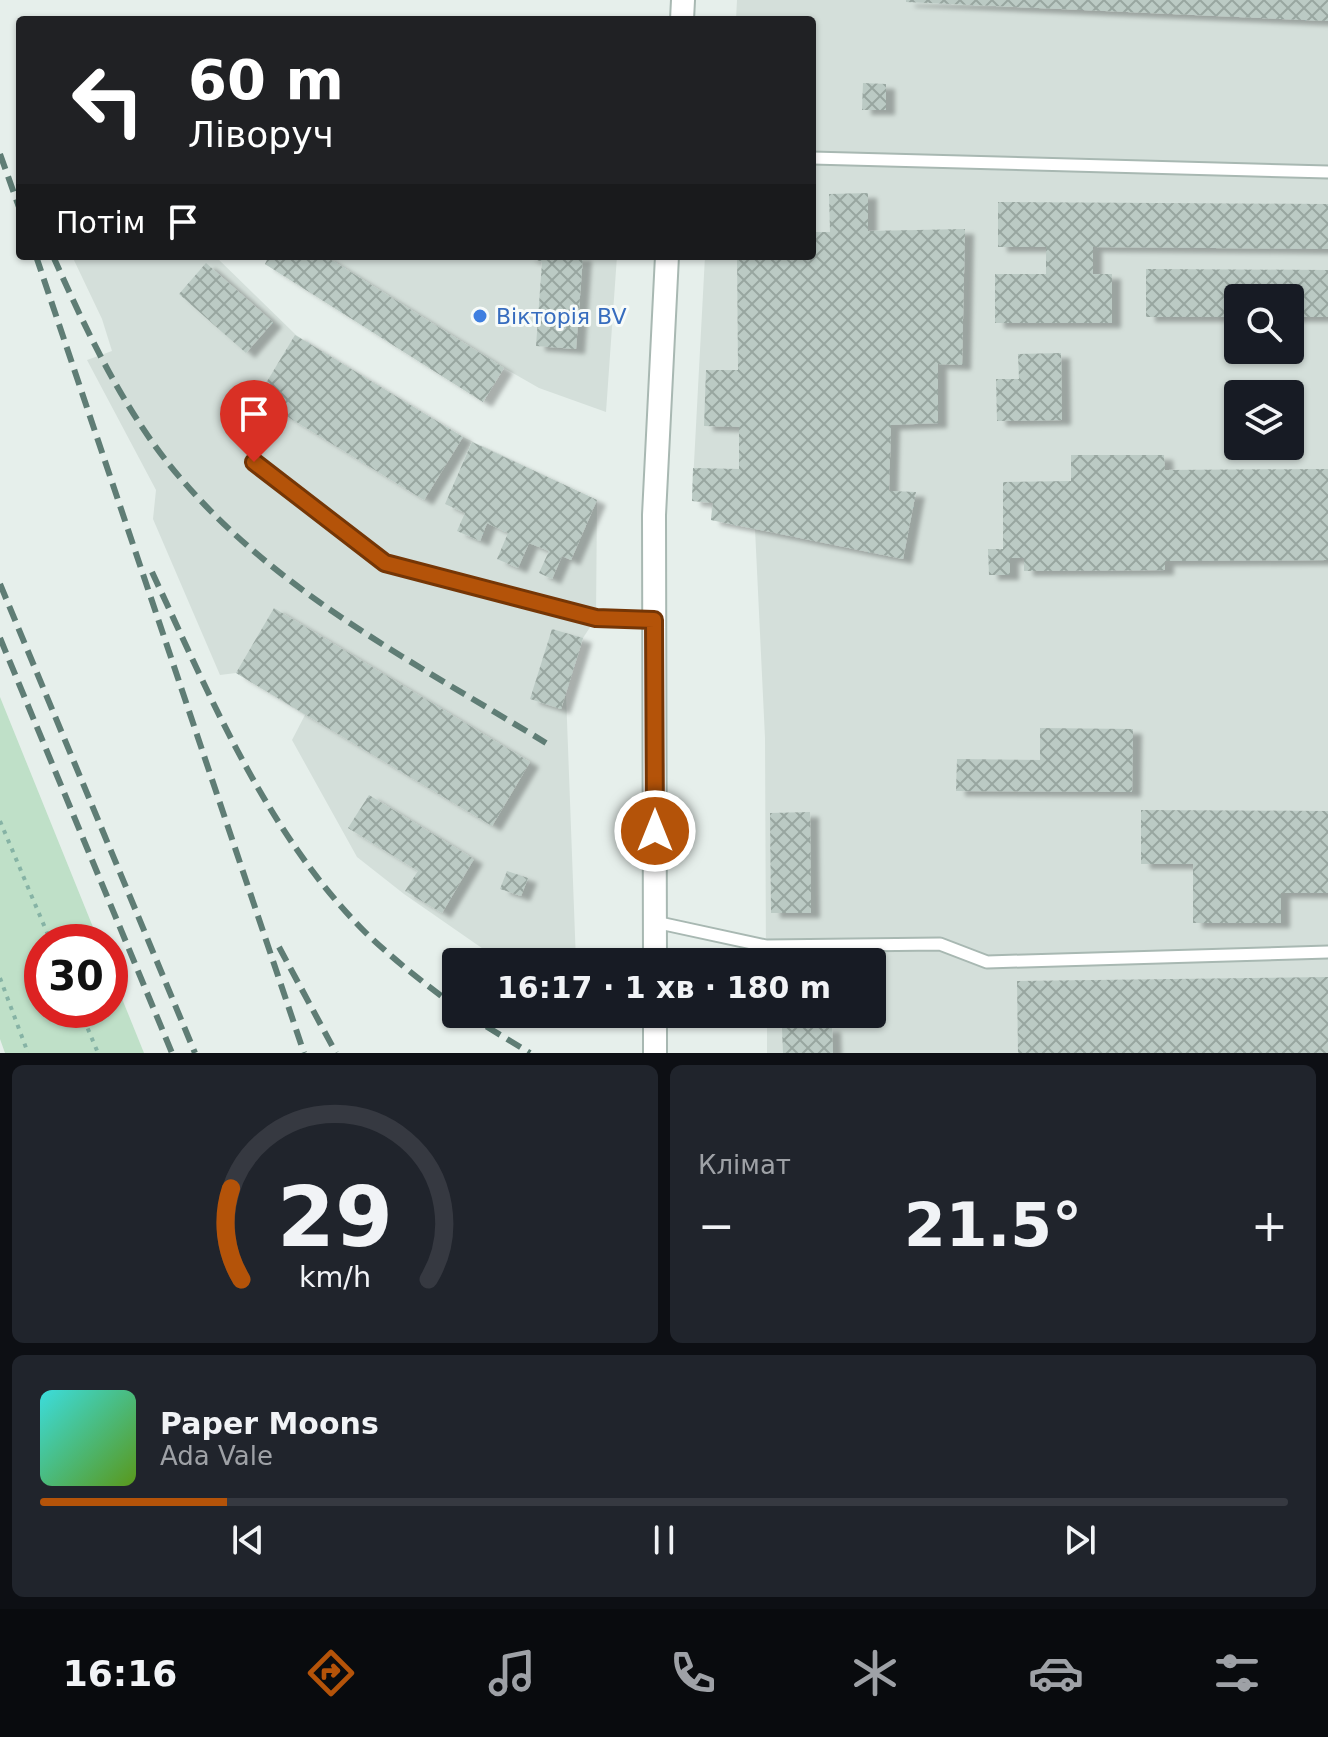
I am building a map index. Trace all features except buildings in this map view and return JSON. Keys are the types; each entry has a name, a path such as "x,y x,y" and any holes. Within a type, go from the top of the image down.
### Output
{"street":[{"path":"655,948 654,515 667,260"},
{"path":"655,1028 655,1053"}],"lane":[{"path":"816,158 1328,172"},
{"path":"254,462 385,563 596,618 654,620"},
{"path":"655,922 766,946 940,944 987,962 1328,952"}],"path":[{"path":"0,821 43,924"},
{"path":"0,978 28,1053"},
{"path":"88,1028 98,1053"}],"shaded area":[{"path":"737,0 1328,0 1328,1053 767,1053 767,1028 886,1028 886,948 766,948 765,738 755,529 711,520 712,503 692,501 705,260 816,260 816,16 736,16"},
{"path":"74,260 219,260 296,335 463,437 597,500 596,618 583,638 566,694 575,948 482,948 357,857 292,740 305,715 236,673 220,675 153,519 156,490 87,360 112,351 102,319"},
{"name":"Вікторія BV","path":"267,260 617,260 606,412 539,388 504,368 483,402 265,264"}],"green space":[{"path":"0,697 92,924 24,924 24,1028 128,1028 128,1013 144,1053 5,1053 0,1039"}],"railway":[{"path":"0,154 16,199"},
{"path":"37,260 304,1053"},
{"path":"55,260 94,344 126,402 162,456 222,522 308,594 354,626 546,743"},
{"path":"152,572 219,715 270,808 299,852 366,933 442,996"},
{"path":"0,584 195,1053"},
{"path":"0,638 172,1053"},
{"path":"279,947 336,1053"},
{"path":"489,1028 530,1053"}],"place":[{"name":"Вікторія BV","path":"480,316"}],"route":[{"path":"254,462 385,563 596,618 654,620 655,831"}]}
